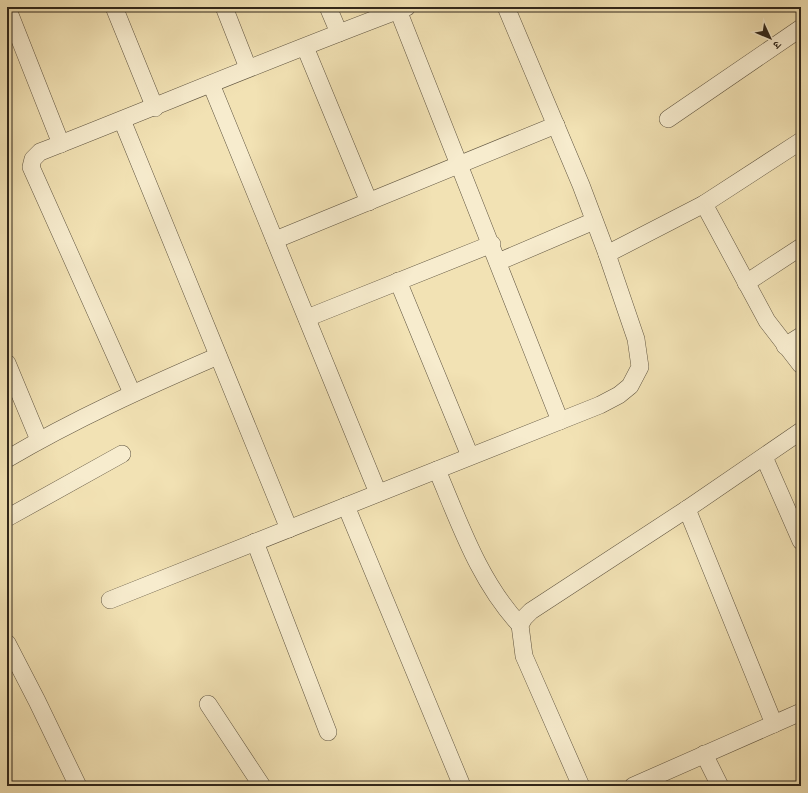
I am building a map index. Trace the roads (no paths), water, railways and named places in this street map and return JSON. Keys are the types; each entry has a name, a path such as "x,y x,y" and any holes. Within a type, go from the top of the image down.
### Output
{"street":[{"path":"7,7 61,144"},
{"path":"114,7 155,108"},
{"path":"224,7 248,68"},
{"path":"328,7 339,33"},
{"path":"110,600 600,405 619,395 630,386 640,368 636,339 607,254 556,125 506,7"},
{"path":"132,393 31,166 33,159 40,152 155,108 248,68 402,9 460,165 560,421"},
{"path":"668,120 801,28"},
{"path":"305,47 369,202"},
{"path":"211,84 378,493"},
{"path":"122,120 288,529"},
{"path":"275,240 556,125"},
{"path":"607,254 704,204 801,141"},
{"path":"704,204 767,321 801,365"},
{"path":"498,262 594,221"},
{"path":"307,318 492,244"},
{"path":"746,283 801,248"},
{"path":"398,281 470,456"},
{"path":"785,346 801,336"},
{"path":"7,459 39,440 132,393 218,356"},
{"path":"7,363 39,440"},
{"path":"520,625 531,611 687,509 801,431"},
{"path":"7,518 122,454"},
{"path":"764,457 801,541"},
{"path":"437,470 484,577 499,601 520,625 524,656 581,786"},
{"path":"346,506 462,786"},
{"path":"687,509 774,724"},
{"path":"255,542 328,732"},
{"path":"7,643 78,786"},
{"path":"208,704 262,786"},
{"path":"632,786 801,712"},
{"path":"704,754 720,786"}]}
